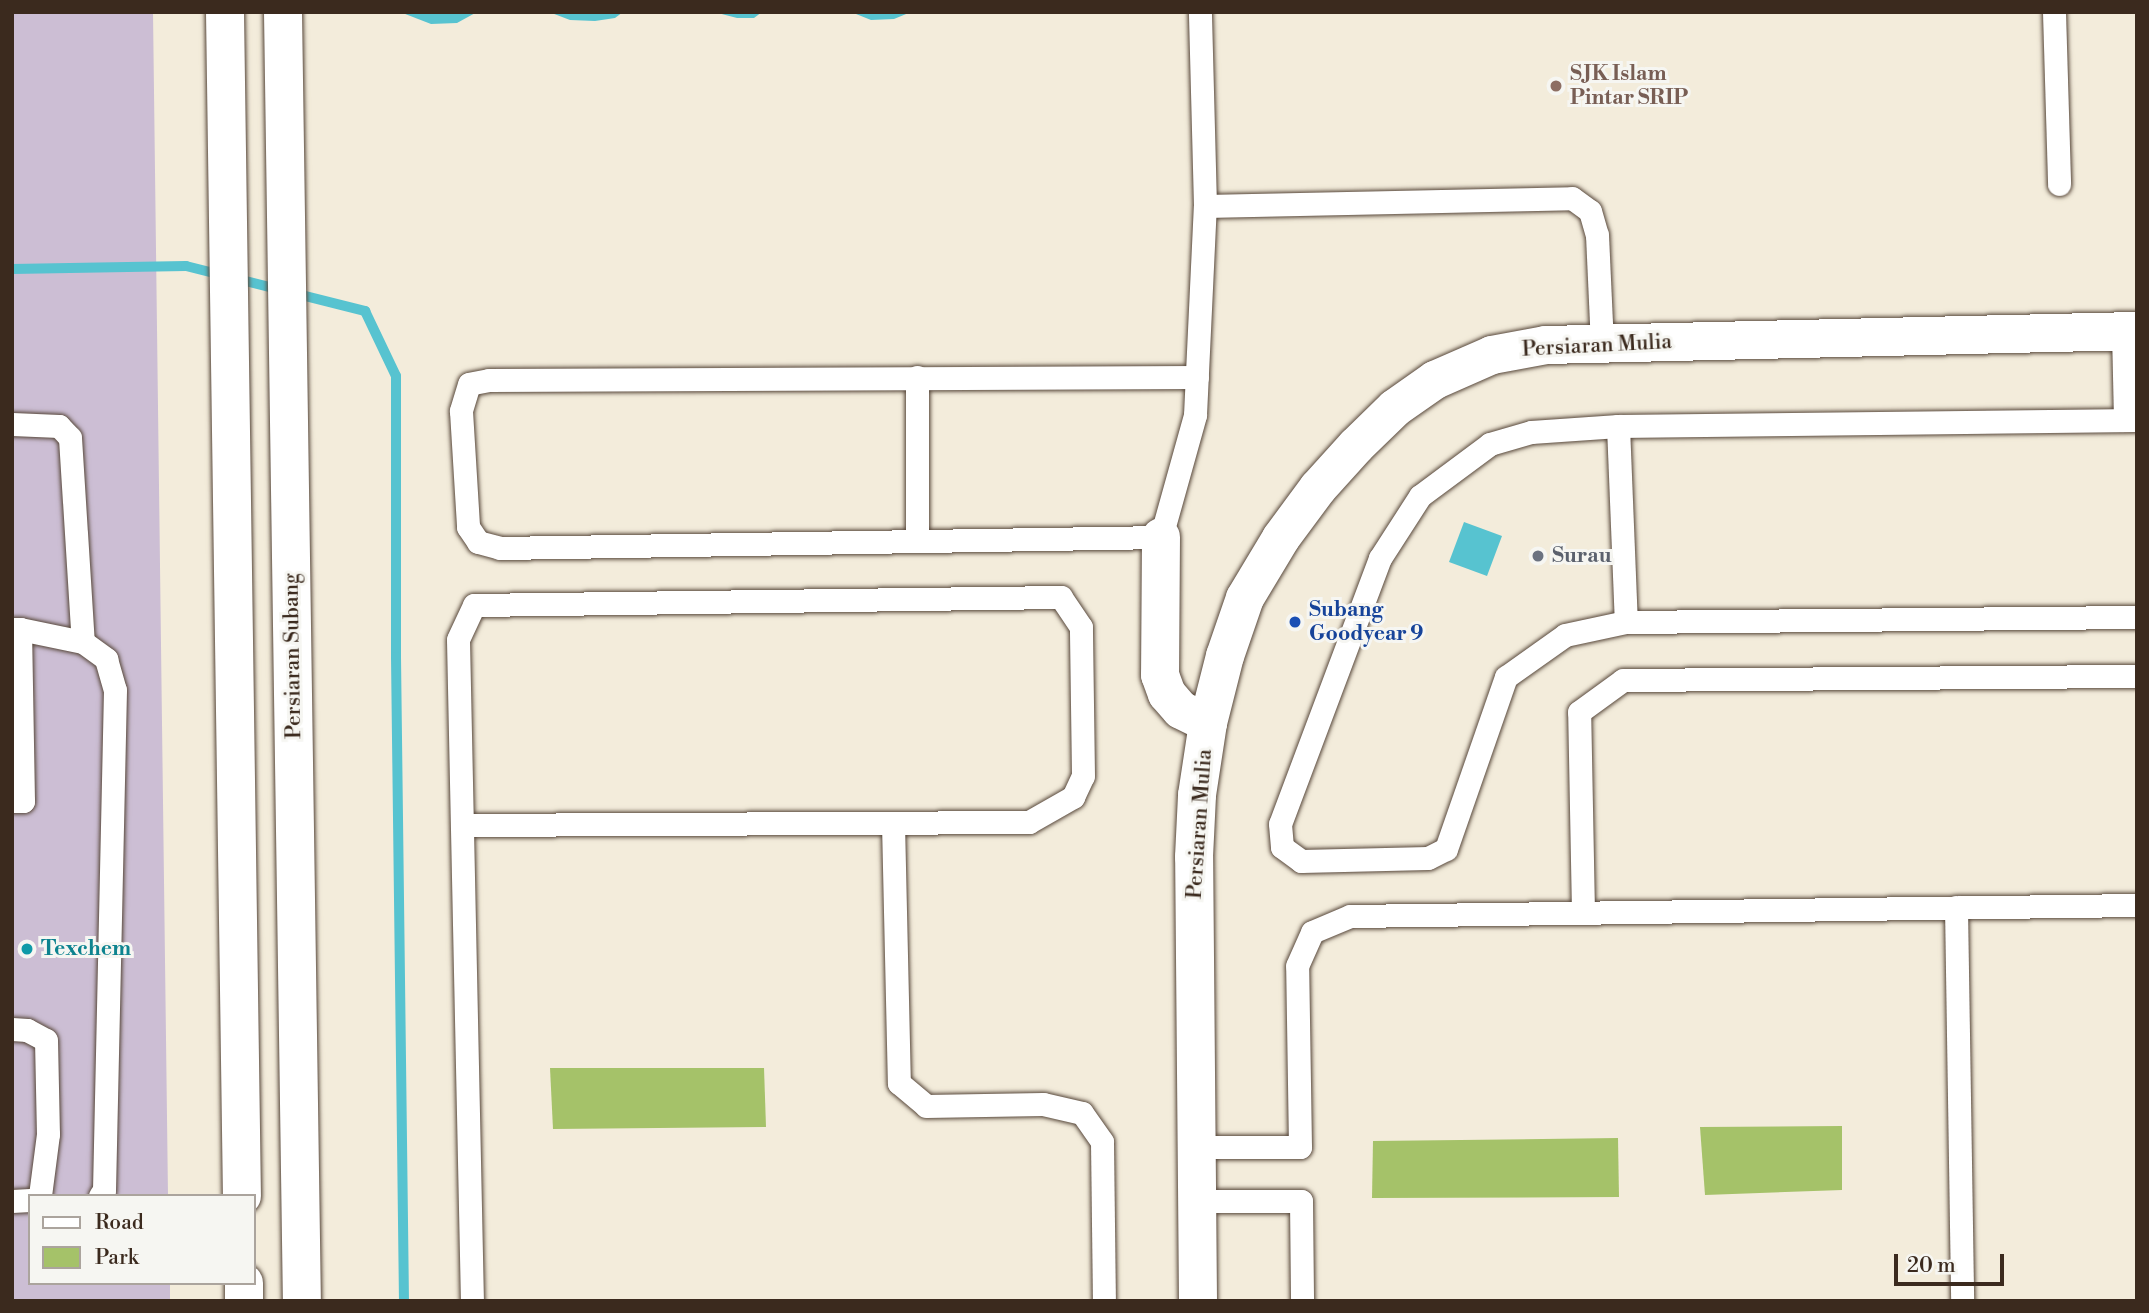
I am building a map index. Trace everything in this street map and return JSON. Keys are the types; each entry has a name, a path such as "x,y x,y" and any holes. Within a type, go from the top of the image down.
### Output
{"street":[{"path":"225,12 242,1194"},
{"name":"Persiaran Subang","path":"283,12 302,1301"},
{"name":"Persiaran Mulia","path":"1198,1301 1194,857 1197,795 1208,723 1225,656 1245,598 1281,538 1318,488 1395,408 1434,380 1492,355 1545,345 2130,331"},
{"path":"1161,537 1160,675 1167,694 1181,710 1208,723"}],"lane":[{"path":"1197,377 489,380 469,384 461,411 468,527 478,542 500,548 1161,537 1195,415 1197,377 1205,206 1200,12"},
{"path":"2053,12 2059,184"},
{"path":"1205,206 1572,198 1590,211 1597,235 1602,344"},
{"path":"2130,331 2131,420 1618,426 1531,432 1490,444 1420,496 1380,558 1280,824 1282,846 1301,861 1428,858 1446,849 1506,677 1565,635 1626,622 2137,617"},
{"path":"917,377 917,541"},
{"path":"12,424 42,423 60,426 69,438 83,642"},
{"path":"1618,426 1626,622"},
{"path":"462,825 1029,822 1073,797 1083,776 1081,627 1061,597 474,605 458,640 472,1301"},
{"path":"12,801 23,801 16,629 83,642 106,659 115,690 104,1190 101,1194"},
{"path":"1583,912 1579,712 1623,680 2137,676"},
{"path":"893,823 900,1083 926,1106 1043,1104 1082,1113 1102,1142 1104,1301"},
{"path":"1196,1147 1300,1147 1297,967 1312,932 1350,916 2137,905"},
{"path":"1956,907 1962,1301"},
{"path":"12,1029 27,1030 46,1040 48,1134 40,1194"},
{"path":"1197,1201 1301,1201 1302,1301"}],"shaded area":[{"path":"12,12 153,12 168,1194 28,1194 28,1285 170,1285 170,1301 12,1301"}],"green space":[{"path":"550,1068 764,1068 766,1127 553,1129"},
{"path":"1842,1126 1842,1190 1705,1195 1700,1127"},
{"path":"1618,1138 1619,1197 1372,1198 1373,1141"}],"water":[{"path":"400,12 477,12 457,23 431,24"},
{"path":"549,12 623,12 615,18 595,21 570,20"},
{"path":"714,12 762,12 754,18 737,18"},
{"path":"851,12 911,12 894,19 871,20"},
{"path":"1464,522 1502,536 1487,576 1449,562"}],"waterway":[{"path":"12,269 186,266 365,311 396,376 396,657 404,1301"}],"place":[{"name":"SJK Islam Pintar SRIP","path":"1556,86"},
{"name":"Surau","path":"1538,556"},
{"name":"Subang Goodyear 9","path":"1295,622"},
{"name":"Texchem","path":"27,949"}]}
